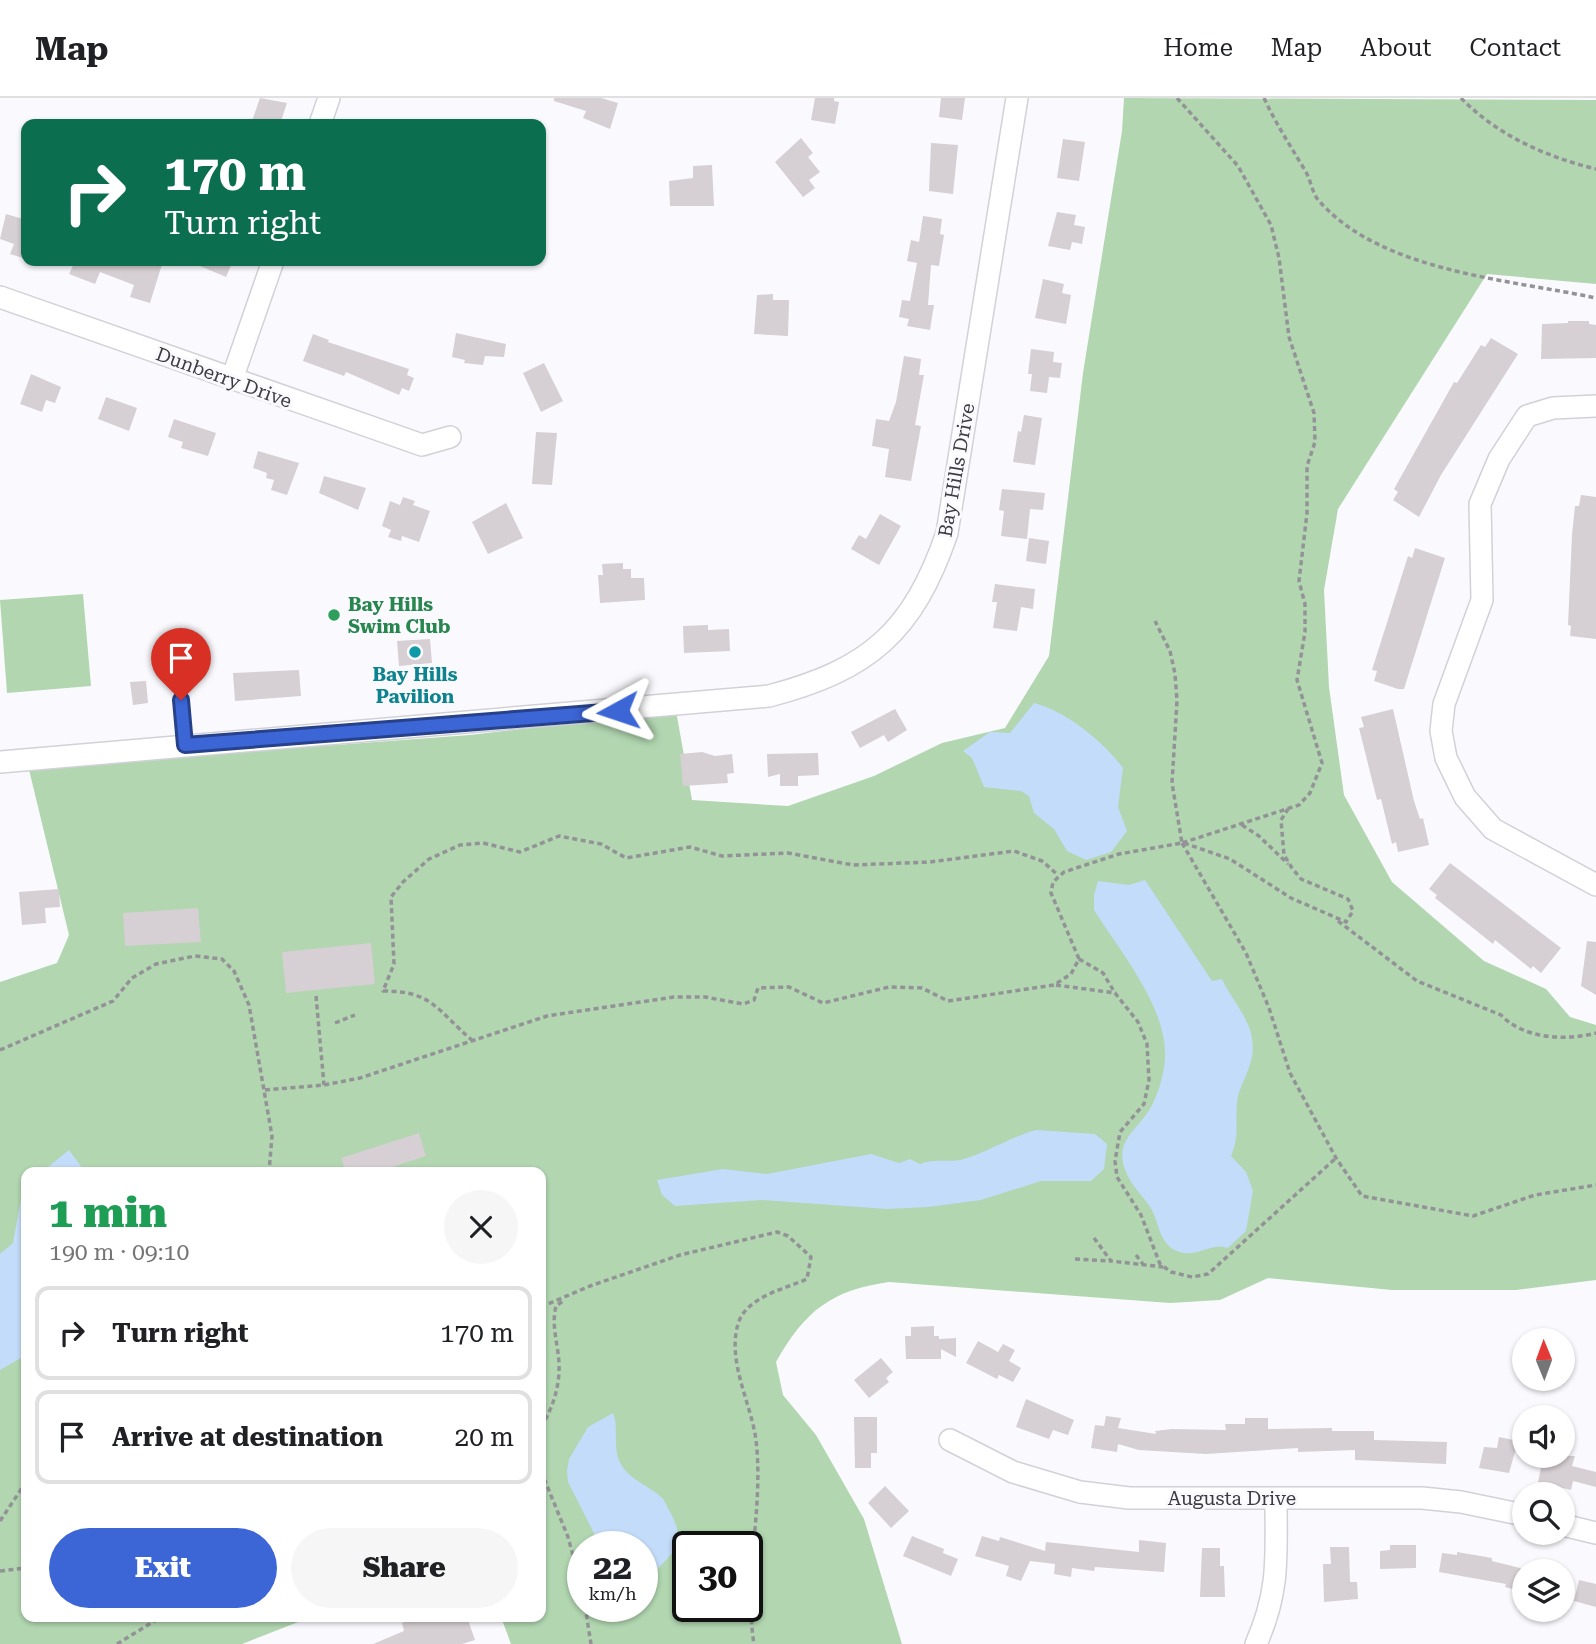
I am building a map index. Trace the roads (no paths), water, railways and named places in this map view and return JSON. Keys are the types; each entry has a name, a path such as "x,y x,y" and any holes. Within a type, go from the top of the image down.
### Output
{"street":[{"path":"322,119 329,98"},
{"name":"Bay Hills Drive","path":"0,762 769,696 814,684 877,649 916,601 935,568 947,533 1017,98"},
{"path":"232,379 271,266"},
{"name":"Dunberry Drive","path":"0,297 422,445 450,437"},
{"path":"1596,406 1553,408 1527,416 1499,459 1480,504 1482,600 1444,704 1441,731 1446,758 1465,796 1493,829 1596,885"},
{"name":"Augusta Drive","path":"950,1440 1013,1472 1080,1492 1129,1498 1422,1498 1461,1502 1512,1513"},
{"path":"1256,1644 1273,1601 1277,1578 1276,1499"},
{"path":"1575,1528 1596,1533"}],"lane":[{"path":"181,700 185,745"}],"water":[{"path":"1034,703 1071,720 1106,748 1123,768 1118,807 1127,831 1111,852 1086,860 1067,851 1054,829 1034,813 1029,796 1021,791 984,787 972,758 963,751 990,732 1010,733"},
{"path":"1145,880 1212,981 1222,979 1244,1016 1251,1034 1252,1057 1238,1097 1236,1135 1231,1156 1246,1172 1253,1191 1246,1231 1228,1248 1215,1247 1184,1253 1167,1244 1153,1212 1129,1178 1123,1161 1125,1143 1148,1112 1158,1091 1165,1051 1157,1014 1149,996 1094,910 1094,895 1098,881 1129,885"},
{"path":"1036,1130 1095,1134 1107,1144 1104,1169 1091,1181 1041,1181 981,1200 887,1209 762,1200 675,1206 662,1195 657,1180 723,1169 767,1174 871,1154 899,1163 910,1159 920,1164 959,1160"},
{"path":"69,1150 81,1167 48,1167"},
{"path":"21,1199 21,1358 0,1370 0,1254 13,1243"},
{"path":"613,1413 620,1463 633,1477 663,1499 675,1523 677,1531 672,1531 672,1552 658,1568 658,1531 593,1531 568,1482 569,1459 588,1427"}],"place":[{"name":"Bay Hills Swim Club","path":"334,615"},
{"name":"Bay Hills Pavilion","path":"415,652"}]}
